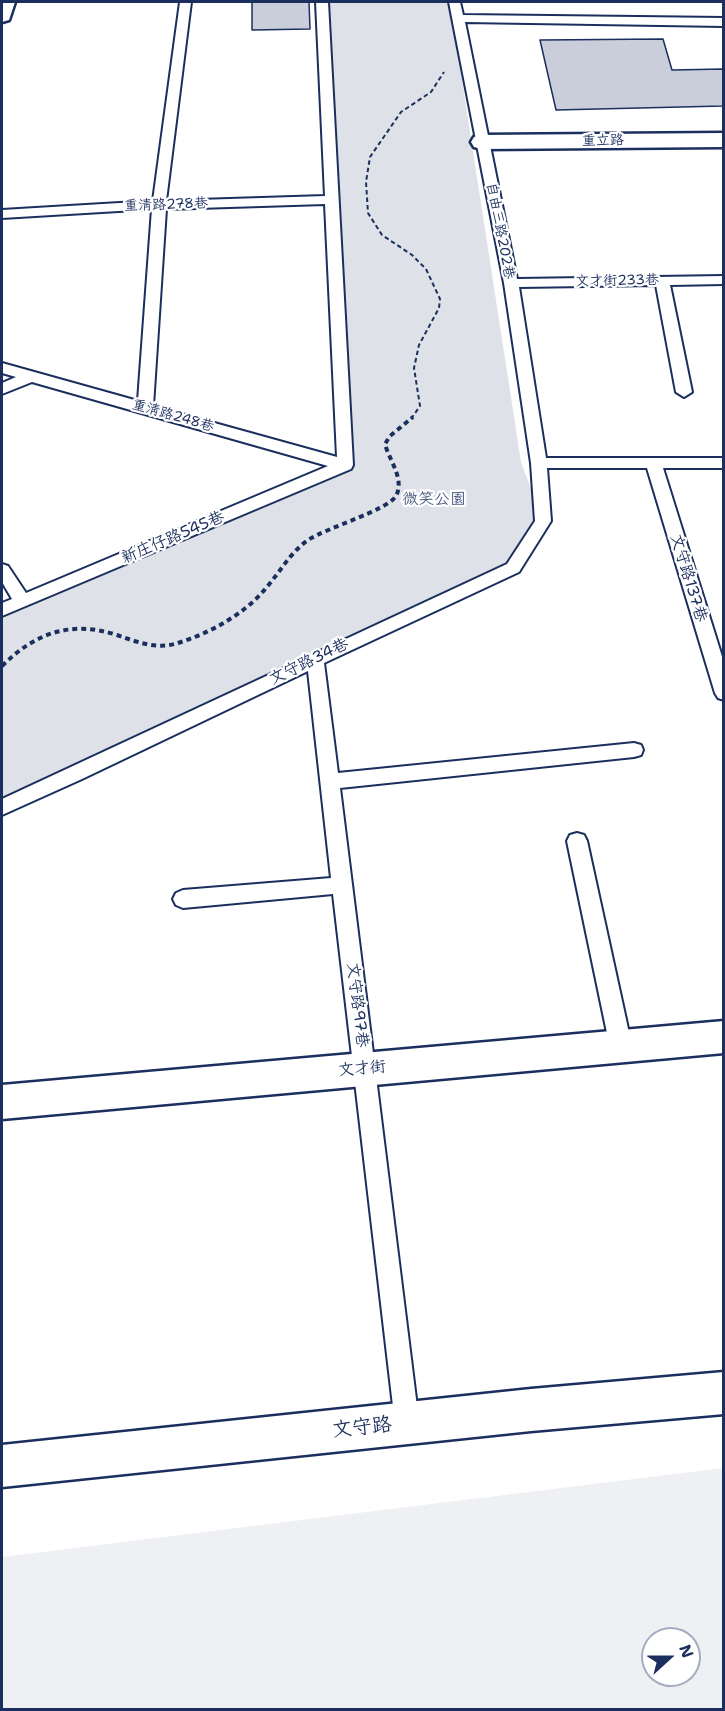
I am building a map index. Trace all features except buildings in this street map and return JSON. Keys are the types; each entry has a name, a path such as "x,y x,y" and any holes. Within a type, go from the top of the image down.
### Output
{"street":[{"path":"2,16 5,2"},
{"name":"重立路","path":"482,142 723,140"},
{"name":"文才街","path":"2,1102 723,1037"},
{"name":"文守路","path":"2,1466 407,1423 723,1394"}],"lane":[{"path":"146,408 159,205 185,2"},
{"path":"322,2 345,465"},
{"name":"自由三路202巷","path":"455,2 511,283 538,463"},
{"path":"458,18 723,22"},
{"name":"重清路278巷","path":"2,214 159,205 331,200"},
{"name":"文才街233巷","path":"511,283 723,280"},
{"path":"662,281 684,392"},
{"name":"重清路248巷","path":"2,368 345,465"},
{"path":"2,389 32,376"},
{"path":"538,463 723,463"},
{"name":"文守路34巷","path":"2,807 513,568 543,521 538,463"},
{"name":"文守路137巷","path":"653,463 717,651 723,693"},
{"name":"新庄仔路545巷","path":"2,610 345,465"},
{"path":"2,570 23,601"},
{"name":"文守路97巷","path":"315,659 407,1423"},
{"path":"330,781 634,750"},
{"path":"577,841 621,1047"},
{"path":"183,899 342,885"}],"shaded area":[{"path":"723,1468 723,1709 2,1709 2,1557"}],"green space":[{"name":"微笑公園","path":"324,2 448,2 453,22 521,462 543,521 513,568 2,808 2,610 345,465"}]}
